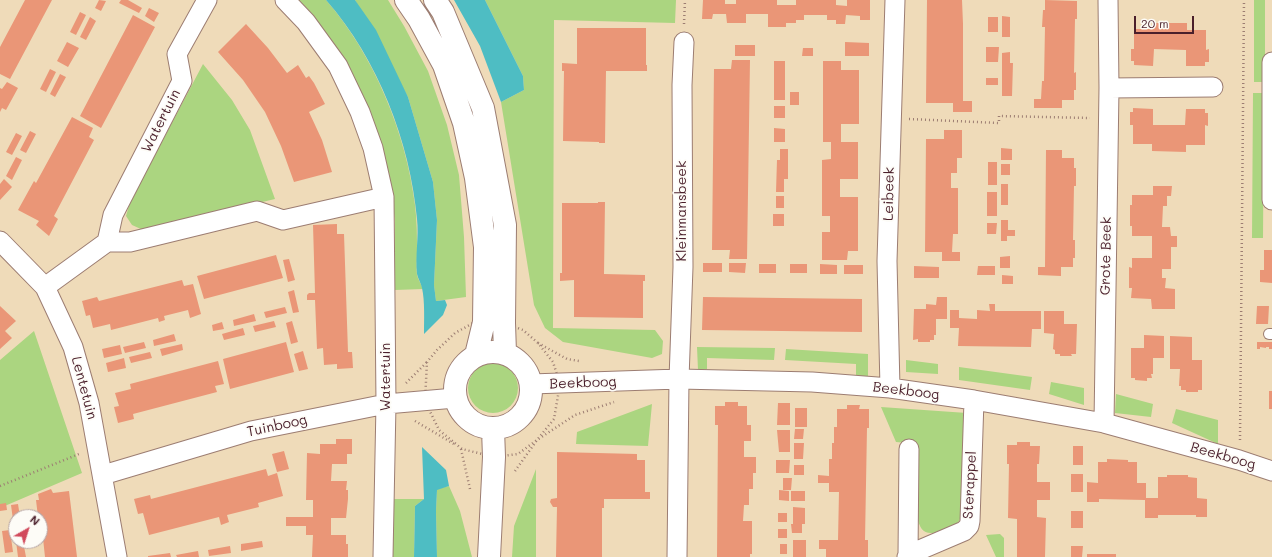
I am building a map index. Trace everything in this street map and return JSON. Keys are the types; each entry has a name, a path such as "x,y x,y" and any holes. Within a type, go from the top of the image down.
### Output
{"street":[{"name":"Watertuin","path":"106,242 113,215 182,81 177,54 207,0"},
{"name":"Watertuin","path":"285,0 306,22 338,66 360,112 373,148 384,197 386,404 383,557"},
{"path":"406,0 444,65 464,124 476,178 494,323 505,353"},
{"path":"435,0 443,12 483,108 505,225 494,323 476,356"},
{"name":"Leibeek","path":"890,388 887,261 895,0"},
{"name":"Grote Beek","path":"1104,423 1109,88 1108,0"},
{"name":"Kleinmansbeek","path":"678,379 683,267 682,85 684,42"},
{"path":"1272,62 1272,200"},
{"path":"1109,88 1213,86"},
{"path":"45,287 106,242 130,242 257,211 283,220 384,197"},
{"name":"Lentetuin","path":"0,241 45,287 73,347 89,403 117,557"},
{"path":"485,352 505,353 522,365 528,374 531,384 531,397 526,410 518,420 506,426 493,428 480,426 469,420 460,410 456,398 455,385 458,373 465,363 485,352"},
{"path":"677,557 678,379"},
{"name":"Beekboog","path":"531,384 678,379 812,382 890,388 974,400 1104,423 1239,460 1272,471"},
{"name":"Tuinboog","path":"103,475 251,431 386,404 456,398"},
{"name":"Sterappel","path":"909,449 907,556 964,531 969,526 974,400"},
{"path":"489,557 494,457 493,428"}],"path":[{"path":"1239,460 1244,0"},
{"path":"891,119 1000,123 999,116 1108,118"},
{"path":"514,476 516,469 537,440 554,419 560,384 554,362 538,343 523,330 494,323 475,322 455,333 386,404 462,449 494,457 518,454 537,440 574,415 619,400"},
{"path":"538,343 567,359 582,362"},
{"path":"427,362 425,401 439,430 462,449 470,490"},
{"path":"0,486 82,454"}],"green space":[{"path":"297,0 326,0 359,45 385,96 396,123 411,178 416,217 417,275 423,289 395,290 395,221 391,189"},
{"path":"355,0 388,0 428,71 447,125 459,175 464,237 466,297 436,301 434,285 437,220 433,182 408,97"},
{"path":"485,0 676,0 675,23 554,20 553,328 655,330 663,341 662,354 652,358 563,342 545,328 534,305 501,102 524,90 523,76"},
{"path":"1254,0 1265,0 1265,82 1254,82"},
{"path":"203,64 232,100 250,130 275,199 143,230 132,225 126,216 130,202"},
{"path":"1253,93 1264,93 1263,238 1252,238"},
{"path":"34,331 82,473 0,508 0,360"},
{"path":"697,347 775,348 774,360 707,358 707,369 698,370"},
{"path":"786,349 868,354 868,377 856,376 856,364 785,360"},
{"path":"906,360 938,364 938,374 906,372"},
{"path":"488,363 498,363 511,370 518,383 518,393 511,406 498,413 488,413 479,409 472,402 468,393 468,383 472,374 479,367"},
{"path":"959,367 1032,377 1030,390 959,380"},
{"path":"1051,382 1084,388 1084,405 1049,394"},
{"path":"1116,394 1153,404 1151,417 1115,413"},
{"path":"652,404 648,446 576,444 577,432"},
{"path":"881,407 967,413 962,514 959,521 952,527 941,531 928,533 920,526 917,516 918,444 896,442"},
{"path":"1176,409 1218,420 1218,444 1172,423"},
{"path":"536,469 536,557 512,557 514,526"},
{"path":"449,486 460,511 472,557 437,557 437,489"},
{"path":"393,499 424,499 415,506 414,557 393,557"},
{"path":"1000,534 1004,538 1004,557 996,557 986,535"}],"water":[{"path":"326,0 355,0 376,30 408,97 433,182 437,220 434,285 436,301 445,300 447,305 443,315 424,334 423,293 417,274 417,219 413,190 399,131 376,75 361,48 345,23"},
{"path":"454,0 485,0 523,76 524,90 501,102 480,46"},
{"path":"422,447 446,470 449,486 437,490 437,557 414,557 415,506 424,499"}],"building":[{"path":"25,0 52,0 10,79 0,74 0,47"},
{"path":"99,0 106,1 101,11 95,8"},
{"path":"121,0 128,0 142,8 139,13 119,3"},
{"path":"703,0 725,0 725,4 736,4 736,0 777,0 777,5 796,5 796,0 836,0 836,5 847,6 847,0 870,0 870,20 860,20 860,16 846,15 845,24 836,24 836,20 827,20 827,15 804,15 804,20 796,20 796,23 786,23 786,27 768,27 768,14 746,14 746,23 727,23 726,14 713,14 712,19 702,19"},
{"path":"927,0 962,0 963,101 972,101 972,112 953,112 953,103 926,103"},
{"path":"1045,0 1077,1 1077,19 1075,19 1074,73 1076,72 1076,90 1074,90 1074,100 1062,100 1062,108 1034,108 1034,99 1041,99 1042,81 1044,81 1045,27 1042,27"},
{"path":"149,8 159,13 154,22 145,16"},
{"path":"80,12 86,15 76,35 70,32"},
{"path":"133,15 155,27 101,128 80,116"},
{"path":"1002,16 1010,17 1010,37 1002,37"},
{"path":"90,17 96,21 86,40 80,37"},
{"path":"988,17 998,17 998,32 988,32"},
{"path":"1153,23 1187,23 1187,30 1206,30 1206,50 1209,49 1209,62 1205,62 1205,66 1186,66 1186,50 1154,49 1153,66 1134,65 1134,61 1131,61 1131,49 1134,49 1134,29 1153,29"},
{"path":"246,24 268,48 287,73 298,65 306,78 309,76 314,83 325,104 309,112 322,140 332,172 294,182 281,146 265,112 243,80 218,52"},
{"path":"577,28 646,28 647,71 606,71 605,143 563,141 564,71 562,71 562,63 577,64"},
{"path":"67,42 79,48 68,67 57,61"},
{"path":"845,42 869,43 869,56 845,56"},
{"path":"735,45 755,45 755,56 735,56"},
{"path":"986,47 999,47 998,62 986,62"},
{"path":"803,48 813,48 813,56 802,56"},
{"path":"1010,52 1010,63 1013,63 1012,96 1002,96 1002,53"},
{"path":"732,60 750,60 747,259 729,259 730,250 712,250 714,69 731,69"},
{"path":"774,61 785,61 785,100 774,100"},
{"path":"823,61 841,61 841,70 859,70 859,124 841,124 841,142 858,142 858,179 840,179 840,197 858,197 858,251 848,251 847,260 822,260 822,232 830,232 830,216 822,216 822,160 831,159 831,142 823,142"},
{"path":"50,69 56,72 46,92 40,89"},
{"path":"60,74 66,77 55,97 50,94"},
{"path":"986,78 998,78 998,85 986,85"},
{"path":"7,82 18,88 6,110 2,108 0,112 0,88 2,89"},
{"path":"790,92 799,92 799,105 790,105"},
{"path":"774,106 785,106 785,118 774,118"},
{"path":"1133,108 1153,109 1153,125 1185,125 1186,109 1205,109 1205,113 1208,113 1208,126 1205,125 1205,145 1186,145 1186,152 1152,151 1152,144 1133,144 1133,125 1130,125 1130,112 1133,112"},
{"path":"72,117 93,128 89,137 94,140 54,216 58,219 49,236 36,225 39,221 18,210 34,181 36,183"},
{"path":"774,128 785,129 785,142 774,142"},
{"path":"944,130 962,130 962,158 957,158 957,173 951,173 951,188 958,188 958,234 953,234 952,252 960,252 960,261 942,261 942,252 925,252 926,139 944,139"},
{"path":"30,131 36,134 26,153 20,150"},
{"path":"16,133 22,136 12,155 6,152"},
{"path":"1001,148 1012,149 1012,160 1001,160"},
{"path":"780,149 788,149 788,179 784,179 784,192 776,192 777,160 780,160"},
{"path":"1046,150 1062,150 1062,158 1074,158 1074,168 1076,168 1076,186 1074,186 1073,240 1075,240 1075,258 1073,258 1073,267 1061,267 1061,276 1038,275 1038,267 1045,267"},
{"path":"16,157 22,160 12,180 6,176"},
{"path":"988,162 997,162 997,185 988,185"},
{"path":"1001,164 1010,164 1010,175 1001,175"},
{"path":"4,179 12,187 0,200 0,184"},
{"path":"1001,184 1008,184 1008,205 1001,205"},
{"path":"1153,186 1172,186 1171,196 1167,196 1167,206 1163,206 1162,227 1170,227 1171,236 1177,236 1177,247 1171,247 1171,269 1162,269 1162,278 1166,278 1165,288 1175,289 1175,309 1152,309 1151,299 1131,298 1132,288 1129,288 1129,267 1132,268 1132,258 1152,258 1152,236 1132,236 1132,226 1130,226 1130,205 1132,205 1132,195 1153,195"},
{"path":"987,192 997,192 997,216 987,216"},
{"path":"776,196 784,196 784,208 776,208"},
{"path":"605,202 604,274 645,275 645,281 643,281 643,318 574,317 574,280 560,281 560,273 562,273 562,203"},
{"path":"773,214 784,214 784,226 773,226"},
{"path":"1001,220 1008,220 1008,230 1015,230 1015,236 1007,236 1007,241 1001,241"},
{"path":"987,223 997,223 996,234 987,234"},
{"path":"337,224 337,234 344,234 348,352 352,352 353,368 337,369 337,364 324,365 323,348 317,349 315,300 307,300 307,295 309,293 315,293 313,225"},
{"path":"1264,250 1272,250 1272,283 1260,282 1260,270 1264,270"},
{"path":"276,255 283,278 204,299 197,276"},
{"path":"1010,256 1010,268 1000,268 1000,257"},
{"path":"289,259 295,280 288,282 283,260"},
{"path":"703,263 722,263 722,272 703,272"},
{"path":"729,263 746,263 745,273 729,272"},
{"path":"759,264 776,264 776,273 759,273"},
{"path":"790,264 807,264 807,273 790,273"},
{"path":"820,264 837,265 837,274 820,274"},
{"path":"844,265 863,265 863,274 844,274"},
{"path":"914,266 939,267 939,278 914,278"},
{"path":"978,266 995,266 995,275 977,275"},
{"path":"1002,275 1013,276 1013,284 1002,284"},
{"path":"182,280 184,286 193,284 201,314 190,318 188,310 164,316 165,320 159,322 158,318 111,330 110,324 93,328 90,315 86,316 82,301 97,297 99,301"},
{"path":"294,290 299,312 293,313 288,292"},
{"path":"703,297 862,299 862,332 702,330"},
{"path":"937,297 947,297 947,319 936,319 936,335 934,335 934,340 930,340 930,342 918,342 918,339 913,340 914,309 926,309 926,304 936,305"},
{"path":"989,304 995,304 995,311 1041,311 1041,329 1032,329 1031,347 958,346 959,328 950,328 950,310 959,310 959,318 977,319 977,310 990,311"},
{"path":"0,306 16,321 5,331 12,338 0,349"},
{"path":"1257,306 1269,306 1268,324 1256,324"},
{"path":"285,307 287,313 266,318 264,312"},
{"path":"1044,311 1064,311 1064,324 1077,324 1076,354 1071,354 1072,356 1060,356 1060,354 1055,354 1055,350 1053,349 1054,334 1044,333"},
{"path":"254,314 256,321 234,326 233,320"},
{"path":"274,321 276,327 255,332 253,326"},
{"path":"292,321 298,342 291,344 286,323"},
{"path":"222,322 224,329 213,331 212,325"},
{"path":"243,328 245,335 224,340 222,334"},
{"path":"174,334 176,341 154,346 153,340"},
{"path":"1144,335 1164,336 1164,358 1153,358 1152,378 1147,378 1147,381 1135,380 1135,378 1131,378 1131,348 1144,348"},
{"path":"1170,336 1192,337 1192,360 1202,360 1202,390 1198,390 1198,392 1186,392 1186,390 1181,390 1181,386 1179,386 1180,369 1170,369"},
{"path":"144,342 146,348 125,353 123,347"},
{"path":"286,342 294,372 230,389 223,359"},
{"path":"1257,342 1272,342 1272,349 1269,349 1269,347 1260,347 1260,349 1257,349"},
{"path":"182,344 183,350 162,356 160,349"},
{"path":"120,345 122,354 104,358 102,349"},
{"path":"303,351 308,369 299,371 294,354"},
{"path":"150,352 152,358 131,363 129,357"},
{"path":"124,358 126,368 108,372 106,363"},
{"path":"218,361 224,384 215,386 217,392 133,414 134,419 118,423 114,407 119,406 115,393 131,389 130,384"},
{"path":"1269,391 1272,391 1272,409 1269,409"},
{"path":"725,402 738,402 738,406 747,406 747,425 751,425 751,441 744,441 744,457 756,457 756,473 753,473 753,489 749,489 749,505 744,505 743,521 752,521 752,554 750,554 750,557 717,557 718,425 715,425 715,406 725,406"},
{"path":"778,403 790,403 790,425 777,425"},
{"path":"847,405 860,405 859,409 869,409 869,428 867,428 865,540 868,540 868,557 826,557 826,549 819,549 819,540 838,540 839,492 829,492 829,483 818,483 818,475 829,476 829,459 832,459 834,427 837,427 837,409 847,409"},
{"path":"795,408 807,408 807,427 795,427"},
{"path":"795,429 804,429 803,439 794,439"},
{"path":"777,430 790,430 790,452 779,452"},
{"path":"336,439 352,439 352,454 347,454 347,464 332,464 331,481 347,481 346,490 348,490 348,499 346,518 331,518 331,535 346,535 348,557 312,557 313,535 306,535 306,526 286,526 286,517 313,517 313,500 306,500 307,453 320,454 320,444 336,444"},
{"path":"1017,442 1030,442 1030,446 1040,446 1039,464 1037,464 1037,482 1050,482 1050,500 1037,500 1037,517 1046,518 1045,557 1017,557 1017,519 1008,518 1009,464 1007,464 1007,445 1017,445"},
{"path":"794,443 804,443 803,459 794,459"},
{"path":"1073,446 1083,446 1083,465 1073,465"},
{"path":"284,451 289,469 277,472 272,454"},
{"path":"557,452 637,454 637,460 645,460 645,492 650,492 650,499 604,499 604,508 602,508 602,557 556,557 557,507 553,507 550,502 551,499 557,498"},
{"path":"1107,459 1137,462 1137,483 1146,483 1146,498 1158,498 1158,477 1167,477 1167,475 1188,475 1188,477 1197,478 1197,498 1207,499 1207,517 1196,517 1196,515 1158,515 1158,518 1145,518 1145,500 1099,499 1099,502 1087,502 1087,482 1098,483 1098,462 1107,462"},
{"path":"776,460 790,460 789,473 776,473"},
{"path":"794,465 804,465 804,475 794,475"},
{"path":"266,469 268,476 277,473 283,496 258,503 259,507 227,515 229,522 221,525 219,517 149,535 143,513 138,514 134,499 150,495 151,499"},
{"path":"1071,474 1083,474 1083,492 1071,492"},
{"path":"783,478 792,478 791,490 783,490"},
{"path":"51,489 53,493 69,491 77,557 45,557 44,549 48,549 48,509 37,509 36,500 39,500 38,494"},
{"path":"779,490 789,491 789,501 779,500"},
{"path":"791,491 805,491 805,501 791,501"},
{"path":"6,503 7,510 0,511 0,504"},
{"path":"18,504 19,509 12,509 11,505"},
{"path":"793,507 805,508 805,524 802,524 802,533 792,533 791,524 793,524"},
{"path":"1071,511 1083,511 1083,528 1071,528"},
{"path":"778,513 787,513 787,522 778,522"},
{"path":"778,529 787,529 787,538 778,538"},
{"path":"8,530 8,549 13,549 13,552 5,553 2,531"},
{"path":"793,540 806,540 806,557 793,557"},
{"path":"262,541 263,547 241,551 241,544"},
{"path":"780,544 787,544 787,554 780,554"},
{"path":"230,546 231,553 209,556 208,550"},
{"path":"1071,546 1083,546 1082,557 1071,557"},
{"path":"17,549 24,549 26,557 18,557"},
{"path":"198,551 199,557 177,557 176,555"},
{"path":"170,553 171,557 148,557 148,556"},
{"path":"1087,554 1116,554 1116,557 1087,557"}]}
